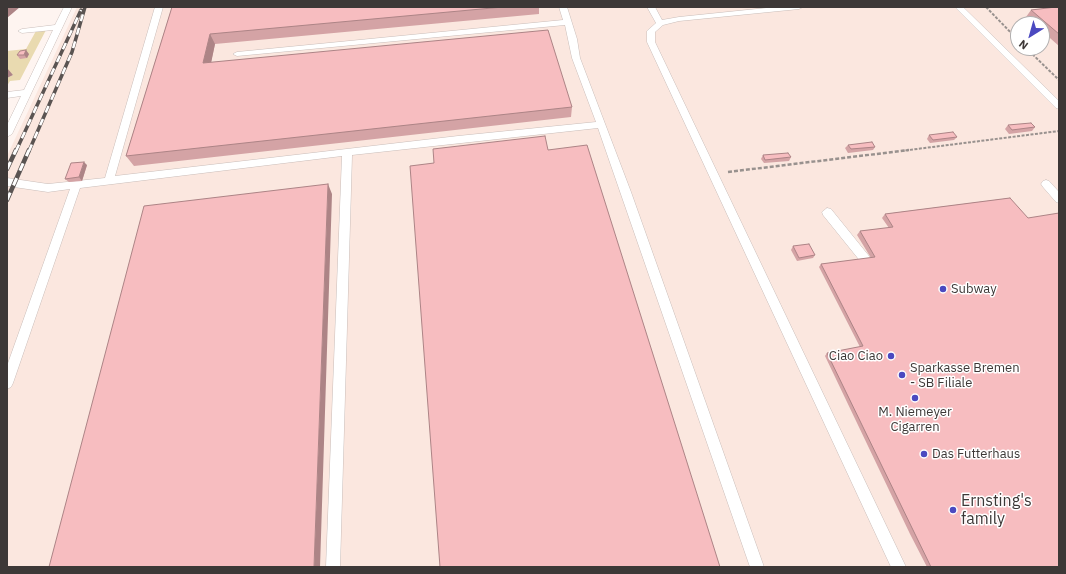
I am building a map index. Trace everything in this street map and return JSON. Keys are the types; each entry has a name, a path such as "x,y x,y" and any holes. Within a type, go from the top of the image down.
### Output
{"lane":[{"path":"7,134 68,7"},
{"path":"109,181 159,7"},
{"path":"563,7 576,58 723,466 757,567"},
{"path":"651,7 660,23"},
{"path":"799,7 679,19 660,23 651,31 651,42 720,191 899,567"},
{"path":"958,7 1059,106"},
{"path":"237,54 568,22"},
{"path":"22,31 59,27"},
{"path":"7,95 27,92"},
{"path":"7,182 48,188 347,152 600,125"},
{"path":"333,567 347,152"},
{"path":"1046,184 1059,199"},
{"path":"7,383 76,185"},
{"path":"826,212 880,276"}],"path":[{"path":"986,7 1010,32"},
{"path":"1034,56 1059,80"},
{"path":"712,174 1059,131"}],"shaded area":[{"path":"77,7 1059,7 1059,567 7,567 7,156"},
{"path":"46,30 20,80 10,81 7,86 7,78 13,75 7,70 7,51 26,49 36,31"}],"building":[{"path":"172,7 503,7 210,34 203,63 548,30 572,107 126,156"},
{"path":"1059,7 1059,34 1050,26 1050,16 1038,16 1031,10"},
{"path":"26,50 24,55 17,55 20,51"},
{"path":"1031,123 1035,127 1012,130 1008,125"},
{"path":"953,132 957,137 933,140 929,135"},
{"path":"545,136 548,150 587,145 720,567 440,567 410,166 434,163 433,149"},
{"path":"872,142 875,147 851,149 848,145"},
{"path":"788,153 791,157 765,160 763,155"},
{"path":"84,162 79,177 65,179 71,163"},
{"path":"328,184 314,567 49,567 144,206"},
{"path":"1010,198 1028,218 1059,213 1059,567 931,567 827,353 863,346 821,264 875,257 860,231 893,227 885,214"},
{"path":"809,244 815,255 799,258 793,246"}],"railway":[{"path":"29,151 72,52 85,7"},
{"path":"16,151 81,10"},
{"path":"7,169 16,150"},
{"path":"7,200 29,150"}],"place":[{"name":"Subway","path":"943,289"},
{"name":"Ciao Ciao","path":"891,356"},
{"name":"Sparkasse Bremen - SB Filiale","path":"902,375"},
{"name":"M. Niemeyer Cigarren","path":"915,398"},
{"name":"Das Futterhaus","path":"924,454"},
{"name":"Ernsting's family","path":"953,510"}]}
